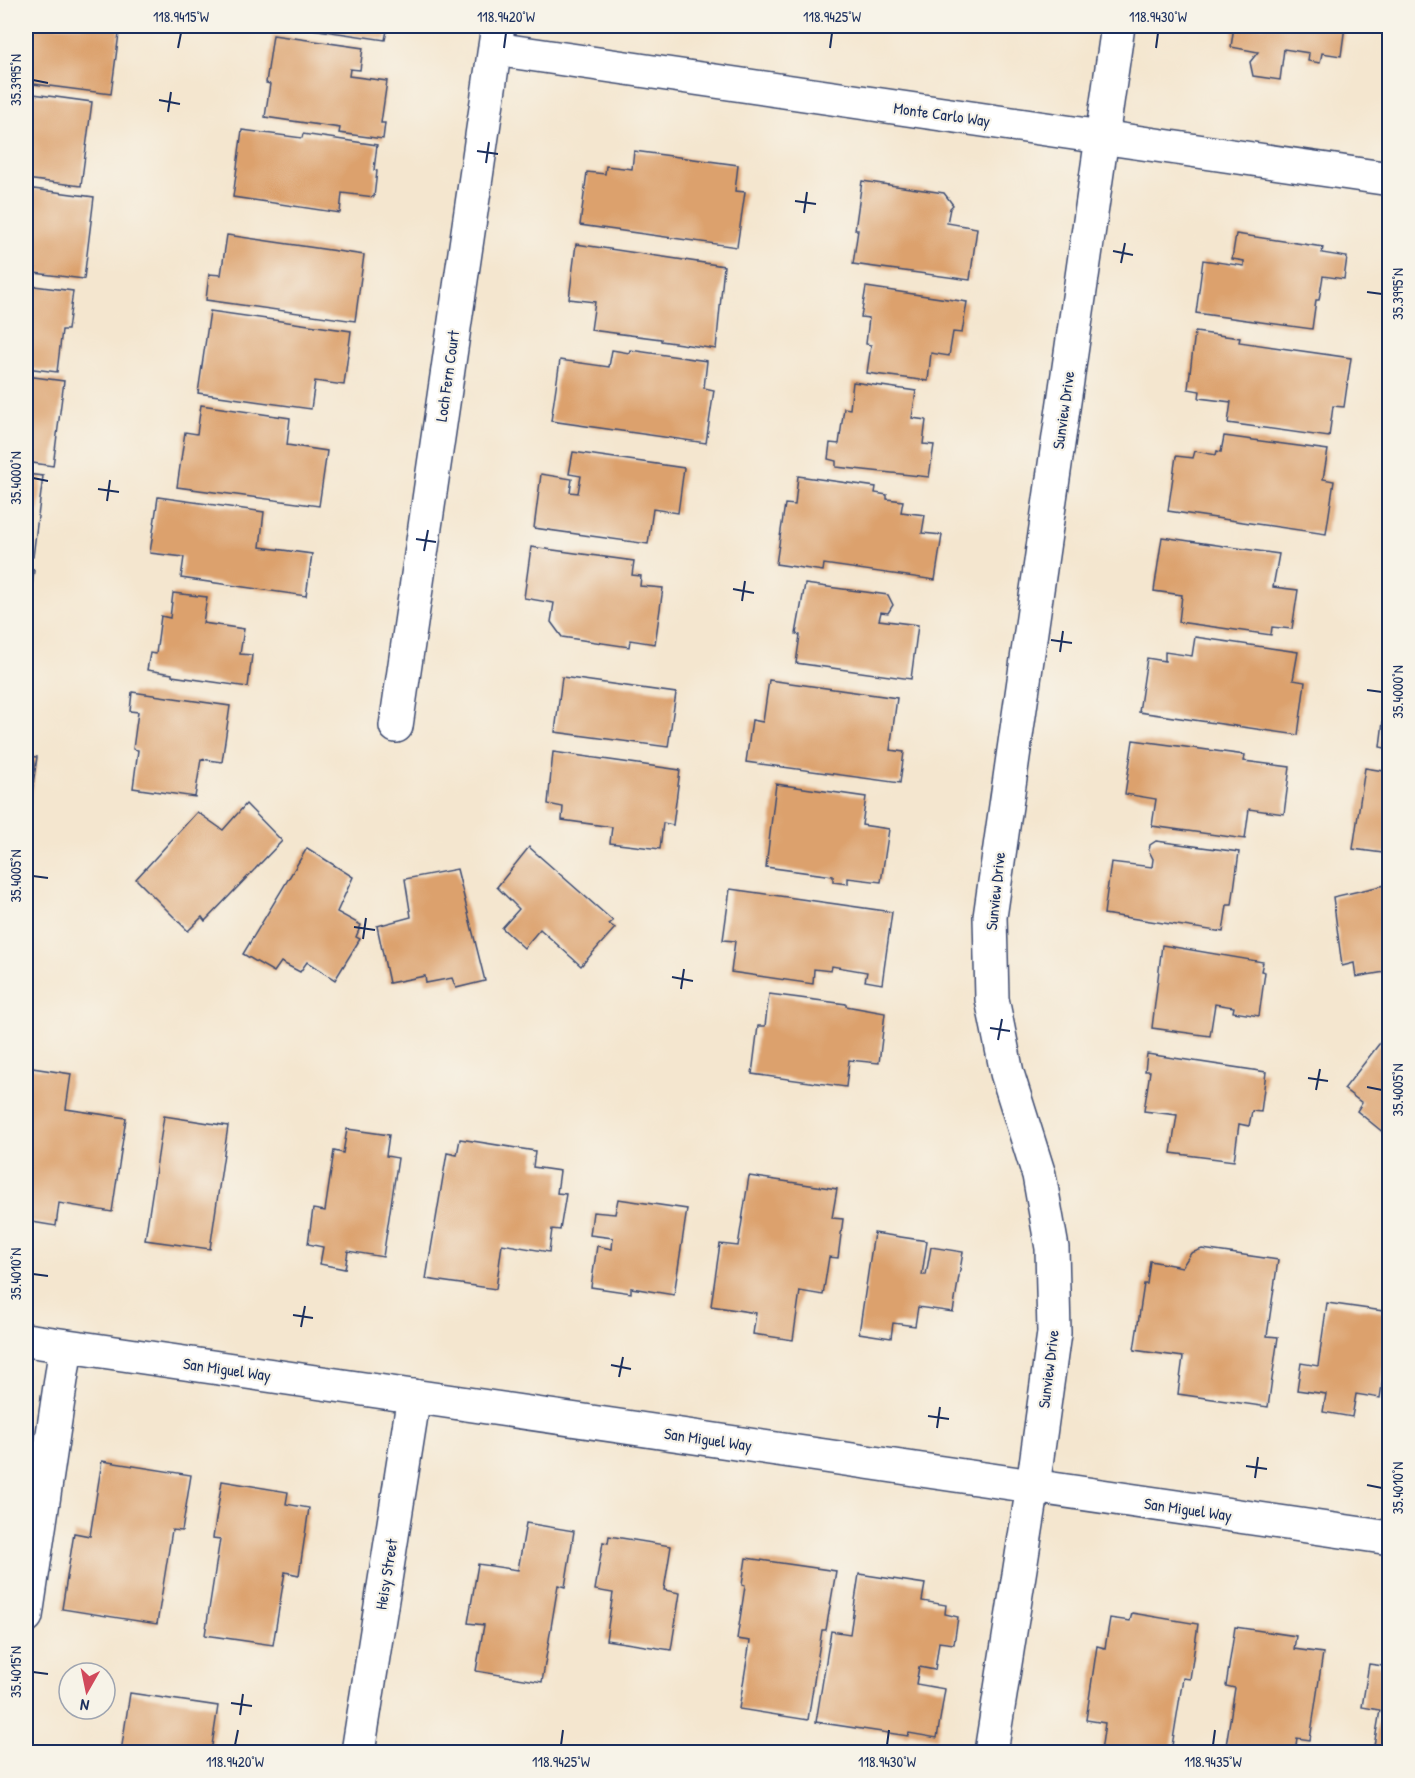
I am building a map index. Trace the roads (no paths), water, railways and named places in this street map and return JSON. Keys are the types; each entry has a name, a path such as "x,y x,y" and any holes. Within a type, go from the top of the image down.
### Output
{"street":[{"name":"Sunview Drive","path":"991,1752 1033,1486 1054,1333 1052,1248 1039,1175 1007,1072 994,1010 990,917 1118,26"},
{"name":"Monte Carlo Way","path":"496,37 1102,138 1389,179"},
{"name":"Loch Fern Court","path":"396,726 496,37"},
{"name":"San Miguel Way","path":"26,1340 1389,1538"},
{"path":"26,1616 66,1346"},
{"name":"Heisy Street","path":"358,1752 414,1396"}]}
